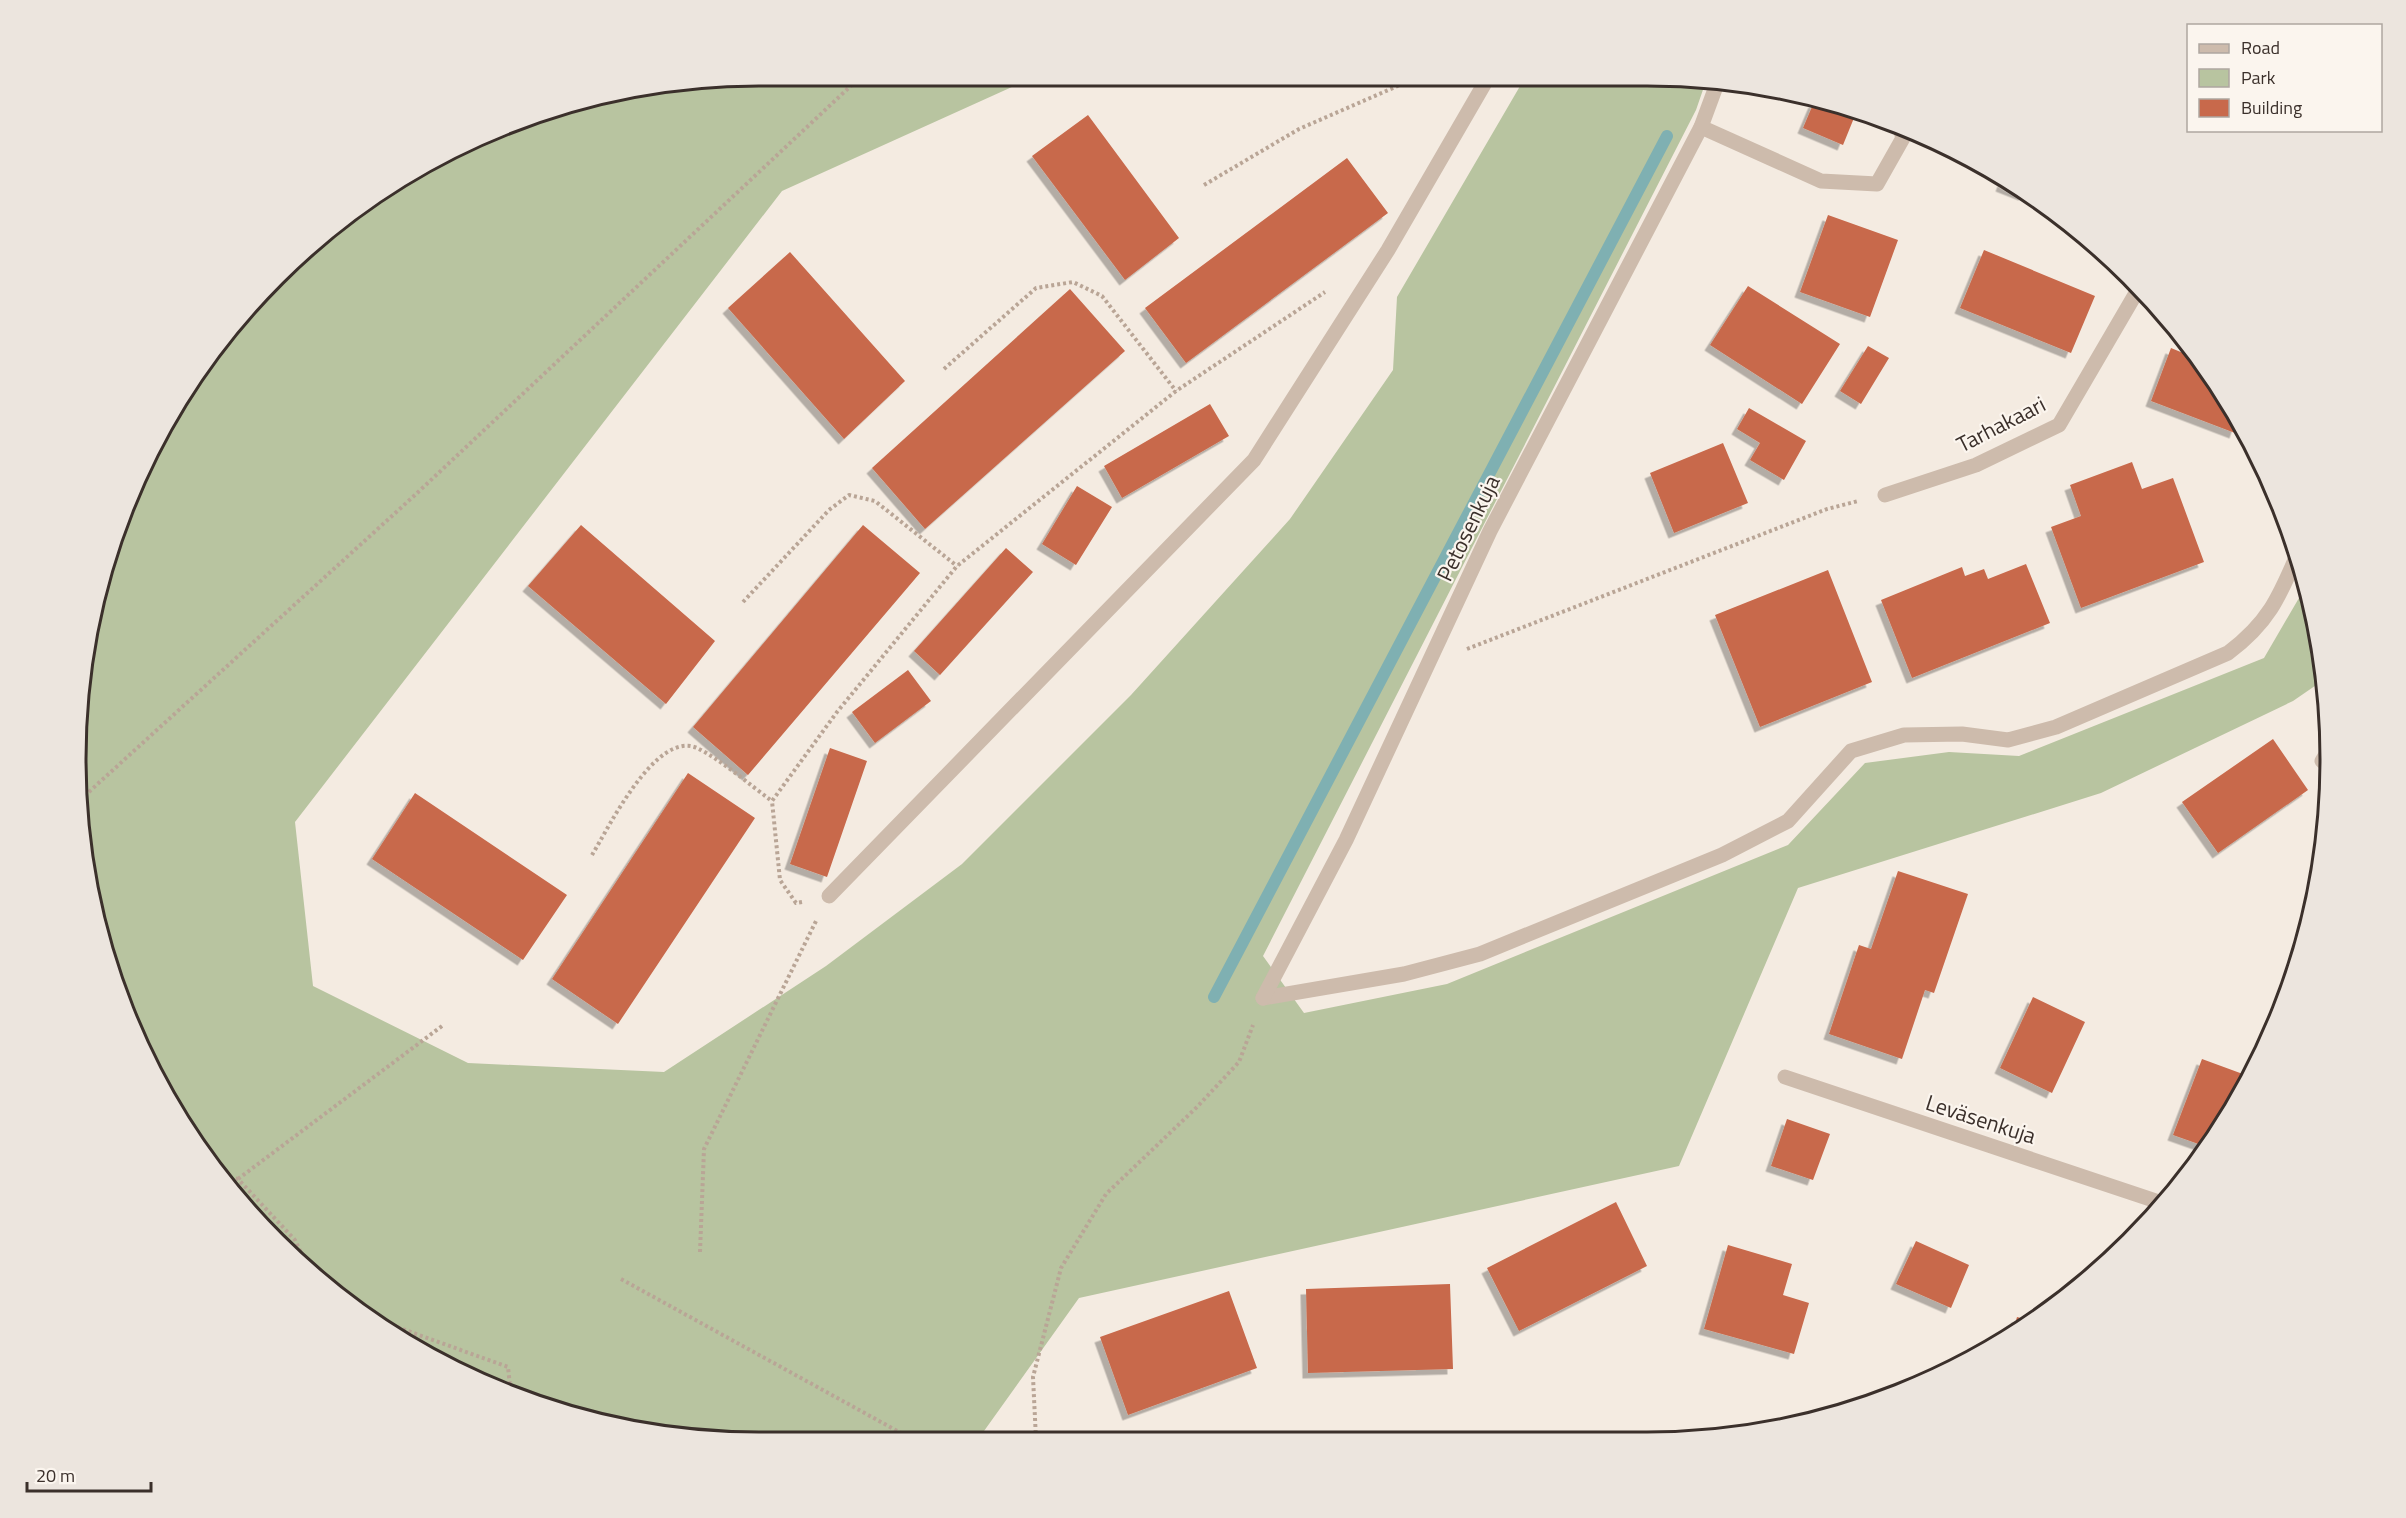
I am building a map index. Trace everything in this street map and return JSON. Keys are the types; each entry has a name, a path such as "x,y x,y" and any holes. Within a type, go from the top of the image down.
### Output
{"street":[{"path":"829,896 1254,460 1388,250 1483,86"},
{"name":"Petosenkuja","path":"1263,998 1346,840 1490,531 1701,127 1715,89"},
{"path":"1701,127 1821,181 1877,184 1902,136"},
{"name":"Tarhakaari","path":"1885,495 1976,465 2059,425 2135,295"},
{"path":"1263,998 1404,974 1480,954 1722,855 1788,821 1851,751 1904,735 1962,734 2008,740 2056,727 2228,653 2252,635 2277,601 2292,566"},
{"name":"Leväsenkuja","path":"1785,1077 2155,1201"}],"path":[{"path":"87,794 415,495 851,86"},
{"path":"1204,185 1299,129 1398,86"},
{"path":"944,369 1036,288 1073,282 1102,296 1176,391"},
{"path":"829,896 796,903 780,880 772,801 837,712 957,566 1176,391 1330,288"},
{"path":"742,602 829,510 849,495 875,501 957,566"},
{"path":"1427,664 1827,509 1885,495"},
{"path":"592,855 649,766 672,748 695,747 772,801"},
{"path":"700,1252 704,1149 829,896"},
{"path":"1035,1432 1033,1377 1061,1268 1106,1194 1197,1107 1239,1062 1263,998"},
{"path":"238,1179 442,1026"},
{"path":"232,1178 238,1179 295,1240 300,1251"},
{"path":"621,1280 899,1432"},
{"path":"399,1328 508,1367 510,1384"}],"green space":[{"path":"759,86 1014,86 782,191 295,822 313,986 468,1063 664,1072 826,966 962,864 1131,695 1290,519 1393,370 1397,297 1520,86 1704,88 1696,110 1263,956 1304,1013 1447,984 1788,845 1865,763 1949,752 2019,756 2264,658 2300,596 2316,685 2293,701 2101,793 1798,888 1679,1166 1079,1298 983,1432 715,1431 628,1420 585,1410 501,1381 461,1363 385,1319 315,1265 253,1203 199,1133 176,1096 155,1057 121,975 108,933 91,847 87,803 87,715 91,671 108,585 121,543 155,461 199,385 225,349 283,283 315,253 385,199 422,176 461,155 543,121 585,108 671,91"}],"building":[{"path":"1812,106 1854,118 1843,145 1803,128"},
{"path":"1088,115 1179,238 1125,280 1032,156"},
{"path":"1347,158 1388,213 1186,363 1145,308"},
{"path":"1828,215 1898,240 1870,317 1800,292"},
{"path":"1984,250 2095,296 2071,353 1960,308"},
{"path":"790,252 905,381 844,439 728,308"},
{"path":"1748,286 1840,344 1802,404 1710,345"},
{"path":"1070,289 1125,351 925,529 872,468"},
{"path":"1868,346 1889,358 1861,404 1840,391"},
{"path":"2171,348 2184,353 2207,385 2235,433 2151,401"},
{"path":"1210,404 1229,436 1122,498 1104,466"},
{"path":"1749,408 1806,441 1784,480 1750,460 1760,443 1737,429"},
{"path":"1723,443 1748,503 1674,533 1650,473"},
{"path":"2132,462 2142,489 2173,478 2204,562 2081,608 2051,527 2081,516 2070,485"},
{"path":"1077,486 1112,507 1076,565 1042,544"},
{"path":"581,525 715,641 666,704 528,586"},
{"path":"863,525 920,573 748,775 693,727"},
{"path":"1006,548 1033,572 940,675 914,651"},
{"path":"2026,564 2050,623 1912,678 1881,600 1962,567 1965,576 1984,569 1988,579"},
{"path":"1828,570 1872,682 1760,727 1715,615"},
{"path":"908,670 931,701 875,743 852,712"},
{"path":"2273,739 2308,790 2218,853 2182,802"},
{"path":"830,748 867,761 827,877 790,864"},
{"path":"688,773 755,818 618,1024 552,979"},
{"path":"415,793 567,895 523,960 372,859"},
{"path":"1898,871 1968,894 1934,993 1925,990 1902,1059 1829,1034 1859,945 1871,949"},
{"path":"2033,997 2085,1022 2052,1093 2000,1068"},
{"path":"2202,1059 2242,1074 2199,1144 2173,1135"},
{"path":"1787,1119 1830,1134 1813,1180 1771,1166"},
{"path":"1616,1202 1647,1266 1519,1331 1487,1268"},
{"path":"1916,1241 1969,1265 1951,1308 1896,1284"},
{"path":"1728,1245 1792,1264 1783,1295 1809,1303 1794,1354 1704,1329"},
{"path":"1450,1284 1453,1369 1308,1373 1306,1289"},
{"path":"1229,1291 1257,1368 1128,1415 1100,1337"}],"waterway":[{"path":"1214,997 1667,136"}]}
